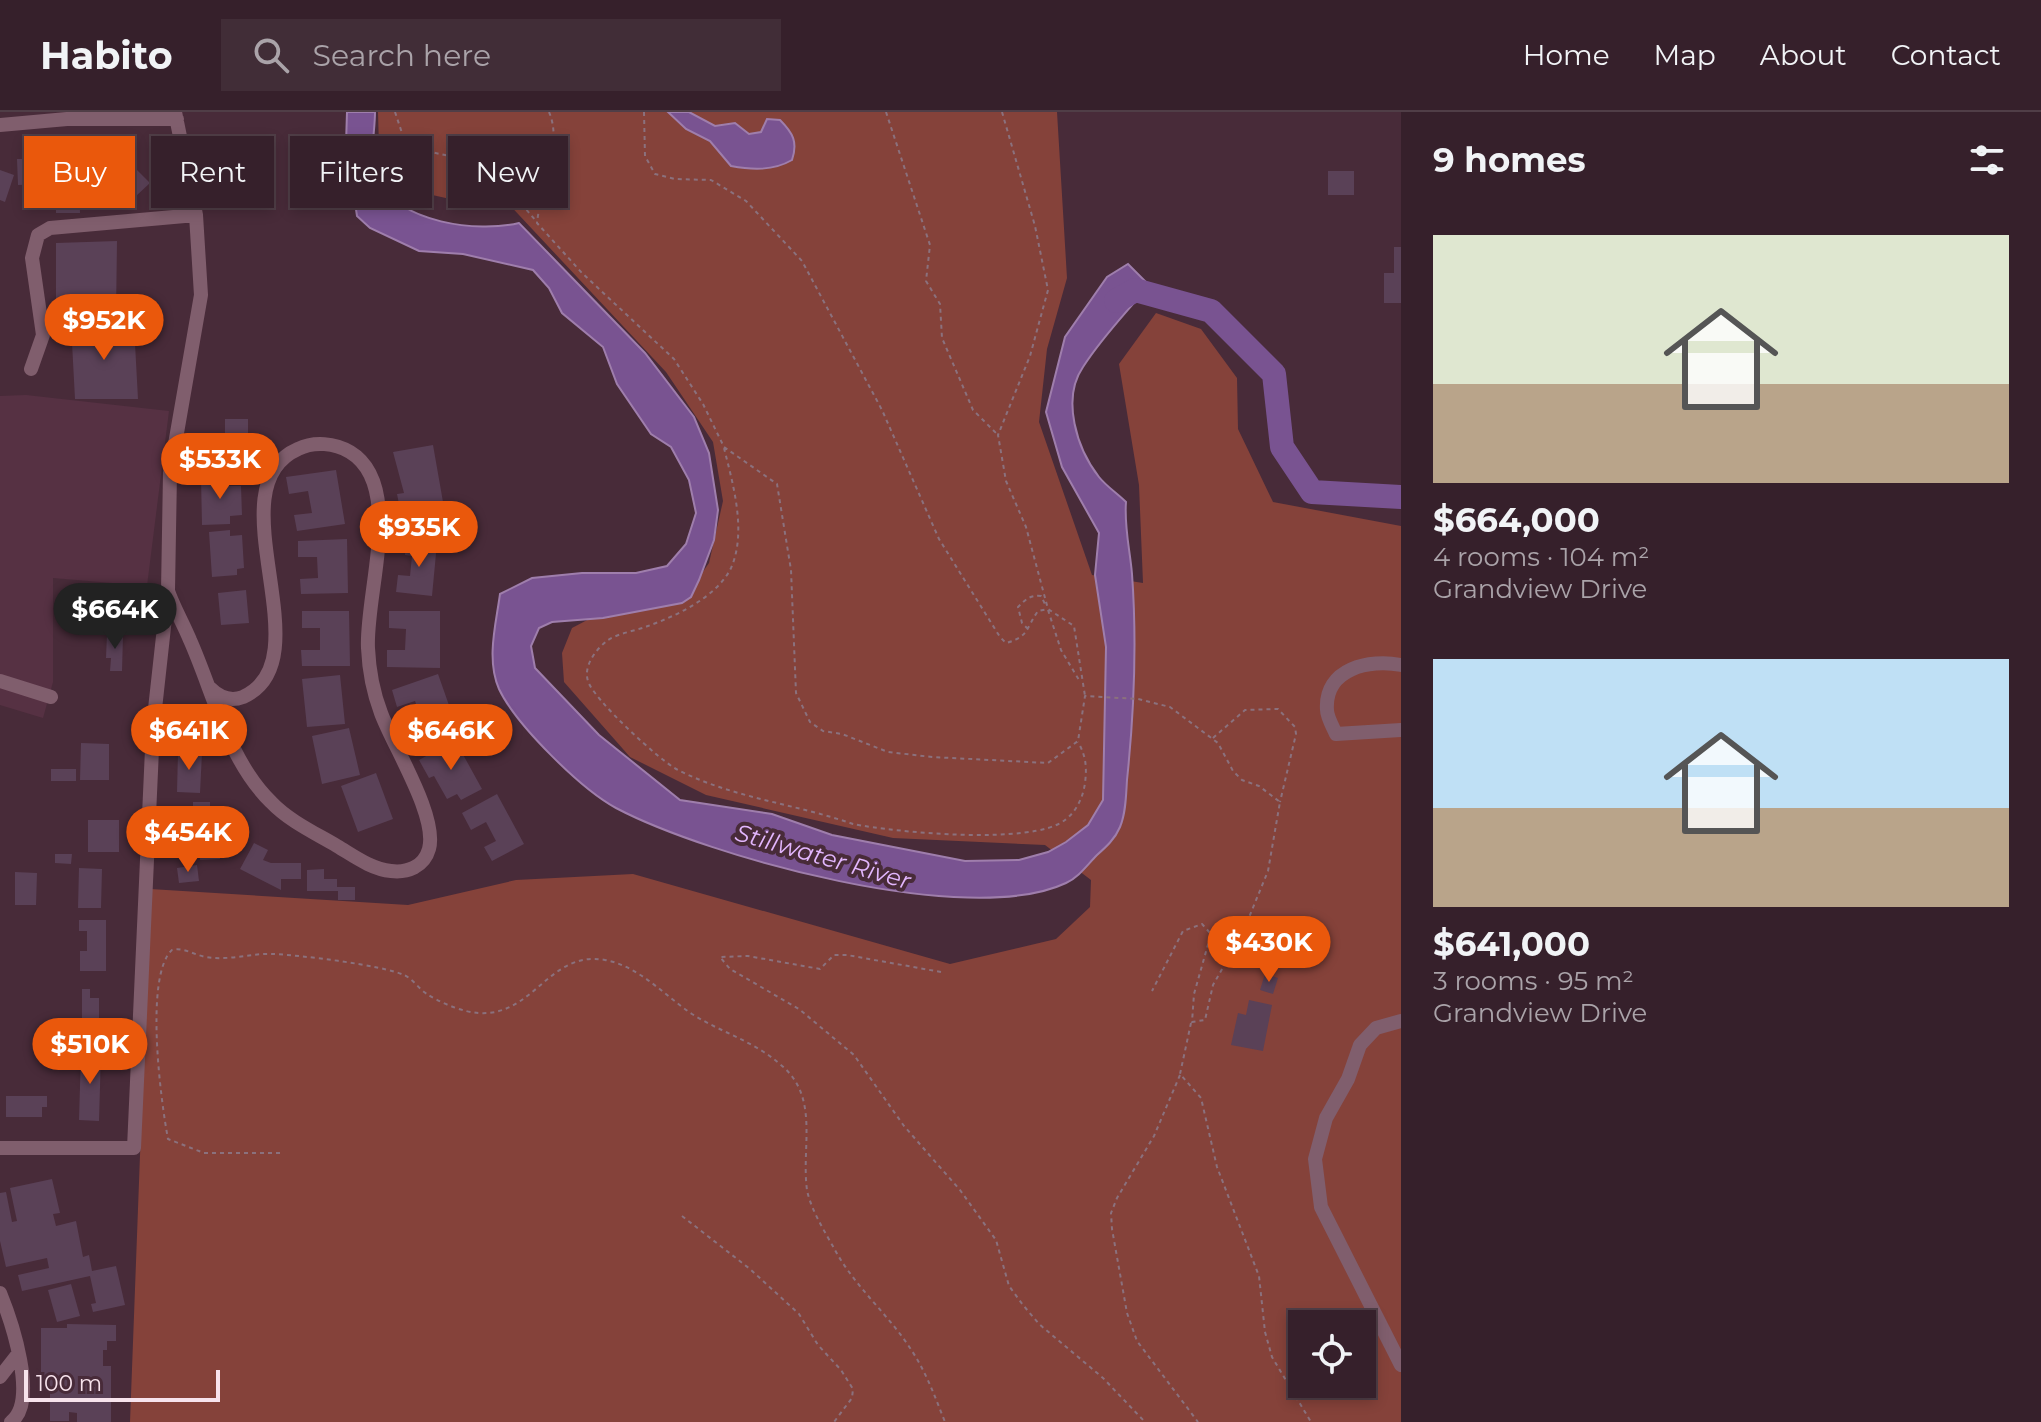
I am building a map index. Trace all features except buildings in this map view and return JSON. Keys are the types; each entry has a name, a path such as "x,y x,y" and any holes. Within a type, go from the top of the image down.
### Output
{"street":[{"path":"0,125 67,119 176,116 196,215 201,295 170,473 168,591 153,727 134,1148 0,1148"},
{"path":"31,369 43,335 32,258 38,235 50,228 196,215"},
{"path":"168,591 239,757 260,791 277,808 377,869 406,872 424,861 430,847 422,808 373,687 367,646 379,501 367,468 349,451 314,444 292,451 275,466 266,485 264,517 275,636 272,658 263,678 242,697 227,699 210,688"},
{"path":"1401,665 1373,661 1358,664 1340,677 1330,692 1326,712 1336,734 1401,730"},
{"path":"0,681 51,697"},
{"path":"1401,1021 1376,1028 1360,1045 1348,1079 1326,1118 1315,1159 1321,1207 1401,1365"},
{"path":"0,1293 11,1319 23,1404 11,1422"},
{"path":"0,1377 18,1354"}],"path":[{"path":"395,112 405,142 412,148 473,161 509,189 582,273 674,359 703,404 724,447 738,528 730,568 698,601 651,625 611,638 597,649 586,679 594,693 659,756 677,769 712,783 877,829 992,835 1031,832 1065,820 1082,799 1087,762 1078,741 1085,696 1074,626 1048,609 1041,596 1036,595 1028,597 1018,607 1022,623 1030,630"},
{"path":"537,223 546,169 556,147 549,112"},
{"path":"644,112 645,156 648,167 655,174 675,179 711,180 746,201 802,261 882,410 939,539 1000,637 1006,643 1020,639 1030,630 1038,611 1048,609"},
{"path":"886,112 930,245 926,281 940,304 942,338 973,410 998,435"},
{"path":"1002,112 1035,226 1048,290 1030,356 998,435 1006,481 1026,527 1061,650 1082,685"},
{"path":"724,447 777,484 791,570 796,693 810,722 823,731 842,734 888,752 932,757 1048,763 1078,741"},
{"path":"1085,696 1138,699 1170,707 1213,739 1233,771 1280,802"},
{"path":"1192,1022 1205,1020 1216,976 1243,932 1268,871 1296,734 1295,727 1278,709 1245,710 1213,739"},
{"path":"1152,991 1183,931 1202,924 1211,934 1194,994 1192,1022 1180,1074 1154,1136 1111,1213 1127,1313 1137,1341 1198,1422"},
{"path":"280,1153 204,1153 168,1139 157,1014 161,967 172,950 179,948 207,957 270,953 370,967 405,975 429,996 467,1011 496,1012 509,1010 528,997 567,962 580,959 620,964 691,1013 749,1040 784,1067 798,1086 807,1110 805,1160 808,1193 817,1216 837,1254 911,1349 932,1385 945,1422"},
{"path":"941,972 847,955 834,955 820,969 748,956 720,957 730,969 799,1009 854,1055 904,1126 960,1190 996,1240 1009,1286 1023,1305 1039,1324 1121,1394 1145,1422"},
{"path":"1180,1074 1201,1098 1217,1167 1259,1276 1265,1332 1272,1357 1311,1422"},
{"path":"682,1216 750,1269 799,1314 818,1345 841,1370 853,1389 852,1398 834,1422"}],"shaded area":[{"path":"378,112 1057,112 1067,278 1047,349 1039,422 1092,575 1143,583 1139,485 1119,364 1156,313 1201,329 1237,378 1238,429 1273,502 1401,526 1401,1422 130,1422 150,889 408,905 516,880 633,874 950,964 1056,939 1090,907 1091,880 1045,845 893,838 706,795 630,757 564,682 562,653 572,628 610,608 686,596 709,563 723,501 713,442 666,372 512,208 568,208 568,136 448,136 448,199 432,195 432,136 379,136"},
{"path":"26,395 169,411 147,586 53,578 53,682 43,718 0,705 0,396"}],"water":[{"path":"347,112 375,112 374,136 346,136"},
{"path":"668,112 689,112 715,126 735,123 749,134 761,132 767,119 780,120 793,138 792,160 762,169 731,166 710,141 686,129"},
{"path":"356,208 407,208 421,215 462,225 483,227 519,223 645,353 694,417 709,453 718,510 714,540 691,597 682,603 603,618 552,622 539,628 531,646 535,668 599,735 680,800 772,814 832,835 965,861 1019,860 1048,852 1088,825 1103,800 1106,647 1095,575 1099,533 1062,467 1046,412 1065,337 1107,277 1128,264 1149,285 1090,356 1076,380 1073,394 1074,424 1084,452 1099,477 1126,502 1134,625 1133,703 1126,798 1120,827 1113,839 1066,883 1023,895 968,898 906,892 840,881 712,847 616,808 585,786 534,737 499,689 493,666 493,642 500,594 532,578 582,573 636,573 667,566 686,544 696,513 689,480 671,447 651,434 617,384 603,347 562,313 549,288 533,270 463,254 419,251 370,228 357,216"}],"waterway":[{"name":"Stillwater River","path":"1116,301 1135,290 1211,311 1274,374 1282,447 1312,492 1401,497"}]}
